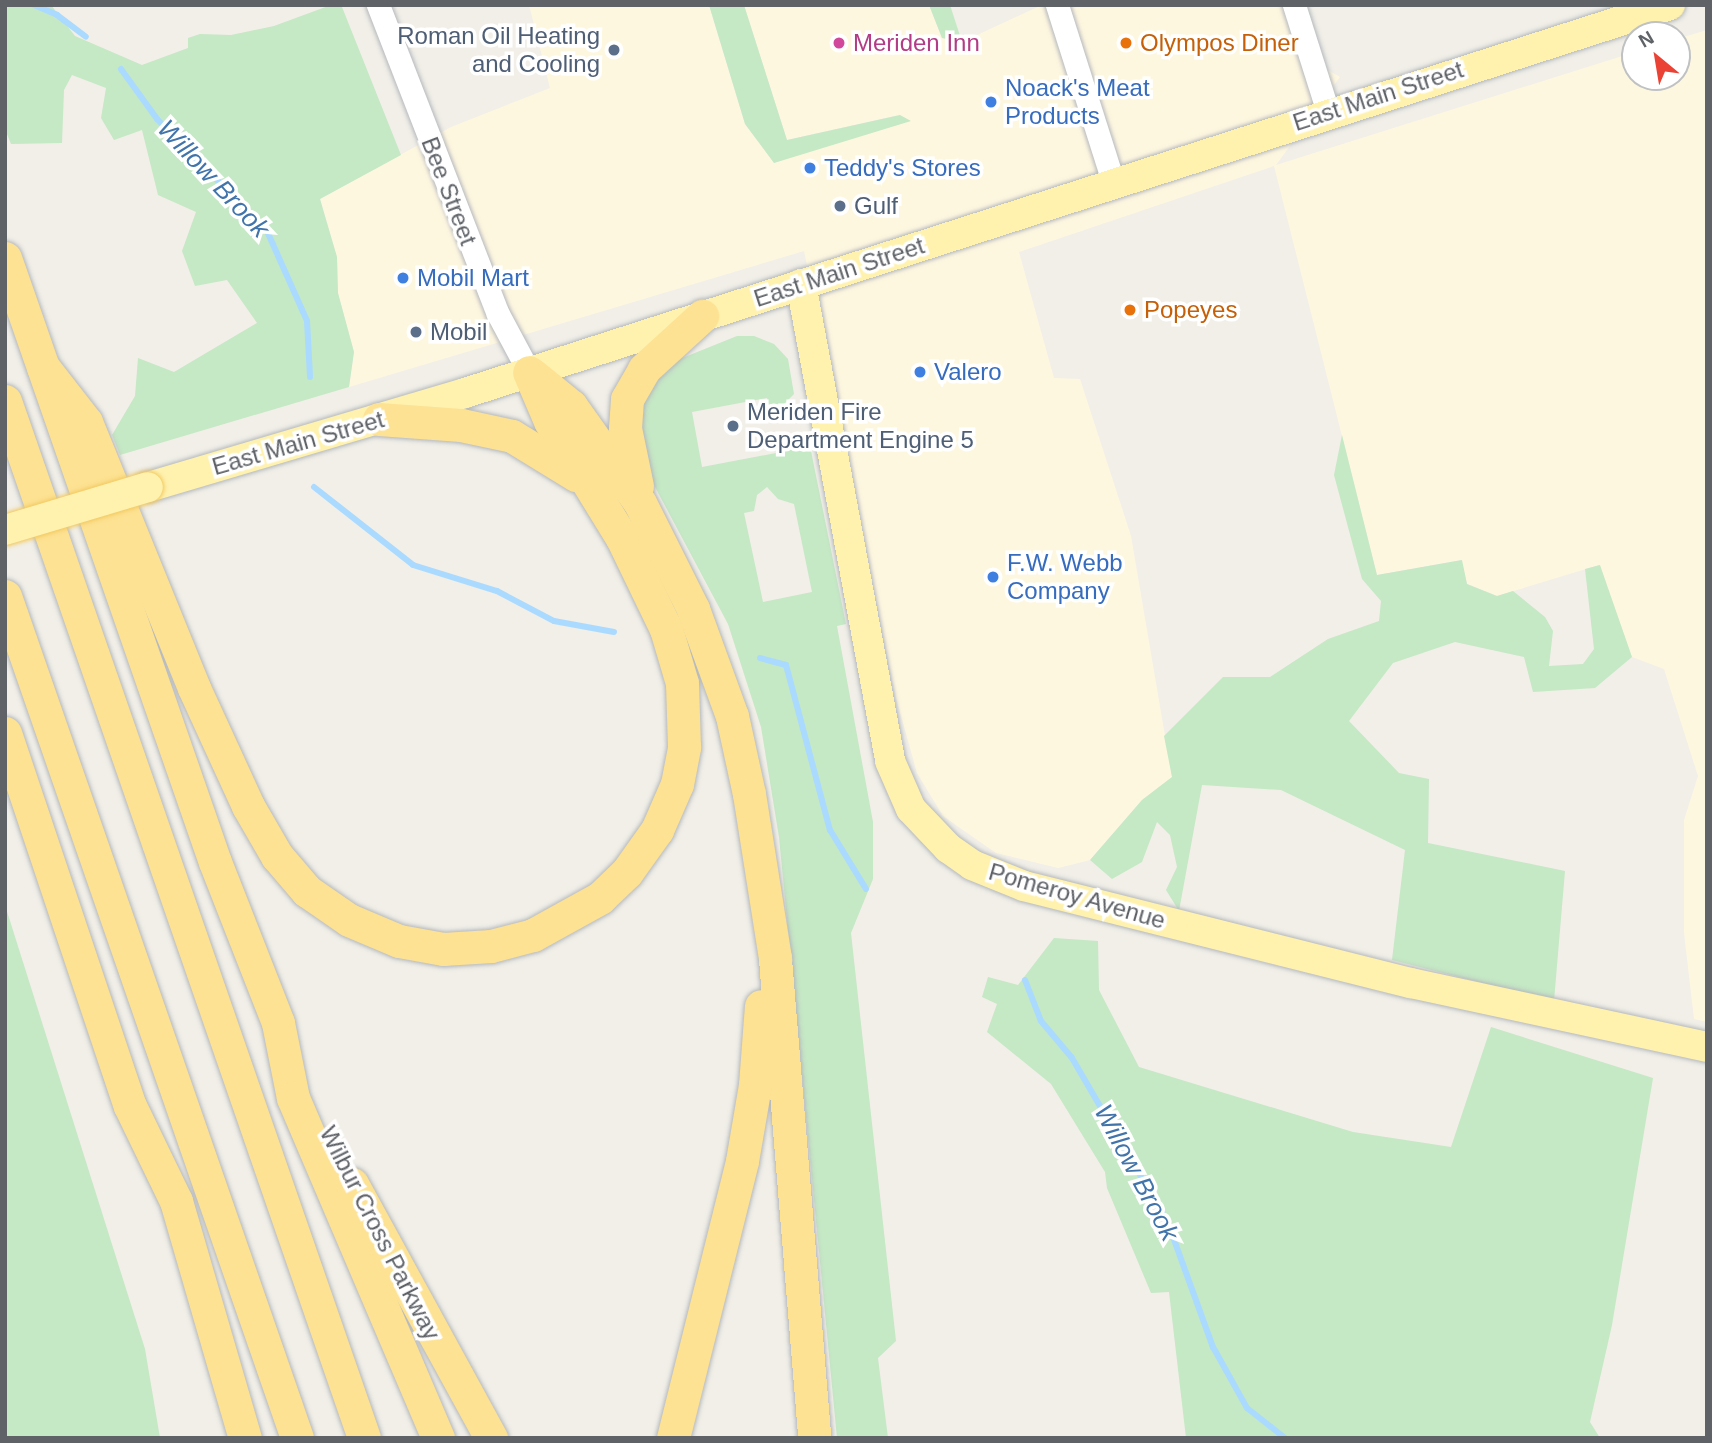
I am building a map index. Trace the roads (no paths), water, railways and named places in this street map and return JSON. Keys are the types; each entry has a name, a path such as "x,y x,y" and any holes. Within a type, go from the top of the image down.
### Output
{"highway":[{"path":"5,258 215,862 278,1023 293,1098 438,1438"},
{"path":"646,515 626,440 627,398 645,369 702,316"},
{"path":"43,367 86,422 194,688 270,846 295,879 336,913 375,933 417,946 457,950 491,946 534,935 572,917 627,872 649,844 671,800 685,734 678,665 647,586 550,421 529,372"},
{"path":"529,372 571,406 646,515 693,609 732,716 754,820 765,919 775,959 814,1438"},
{"path":"5,401 364,1438"},
{"path":"379,419 461,425 513,436 553,457 593,491"},
{"path":"5,596 297,1438"},
{"path":"5,733 130,1106 222,1438"},
{"path":"673,1438 750,1121 759,1053 765,919"},
{"name":"Wilbur Cross Parkway","path":"278,1023 361,1202 491,1438"},
{"path":"130,1106 176,1201 245,1438"}],"main road":[{"name":"East Main Street","path":"5,530 529,372 1328,112 1670,5"},
{"name":"Pomeroy Avenue","path":"801,284 890,761 911,809 948,848 972,866 1024,886 1410,983 1707,1047"}],"street":[{"name":"Bee Street","path":"378,5 498,314 529,372"},
{"path":"1057,5 1114,182"},
{"path":"1294,5 1328,112"}],"waterway":[{"name":"Willow Brook","path":"34,5 57,15 86,37"},
{"name":"Willow Brook","path":"121,69 157,119 267,231 307,321 310,377"},
{"name":"Willow Brook","path":"314,487 413,565 497,591 554,621 614,632"},
{"name":"Willow Brook","path":"760,658 786,665 830,830 866,889"},
{"name":"Willow Brook","path":"1025,980 1041,1021 1072,1058 1168,1223 1213,1347 1247,1408 1285,1438"}],"place":[{"name":"Meriden Inn","path":"839,43"},
{"name":"Olympos Diner","path":"1126,43"},
{"name":"Roman Oil Heating and Cooling","path":"614,50"},
{"name":"Noack's Meat Products","path":"991,102"},
{"name":"Teddy's Stores","path":"810,168"},
{"name":"Gulf","path":"840,206"},
{"name":"Mobil Mart","path":"403,278"},
{"name":"Popeyes","path":"1130,310"},
{"name":"Mobil","path":"416,332"},
{"name":"Valero","path":"920,372"},
{"name":"Meriden Fire Department Engine 5","path":"733,426"},
{"name":"F.W. Webb Company","path":"993,577"}]}
